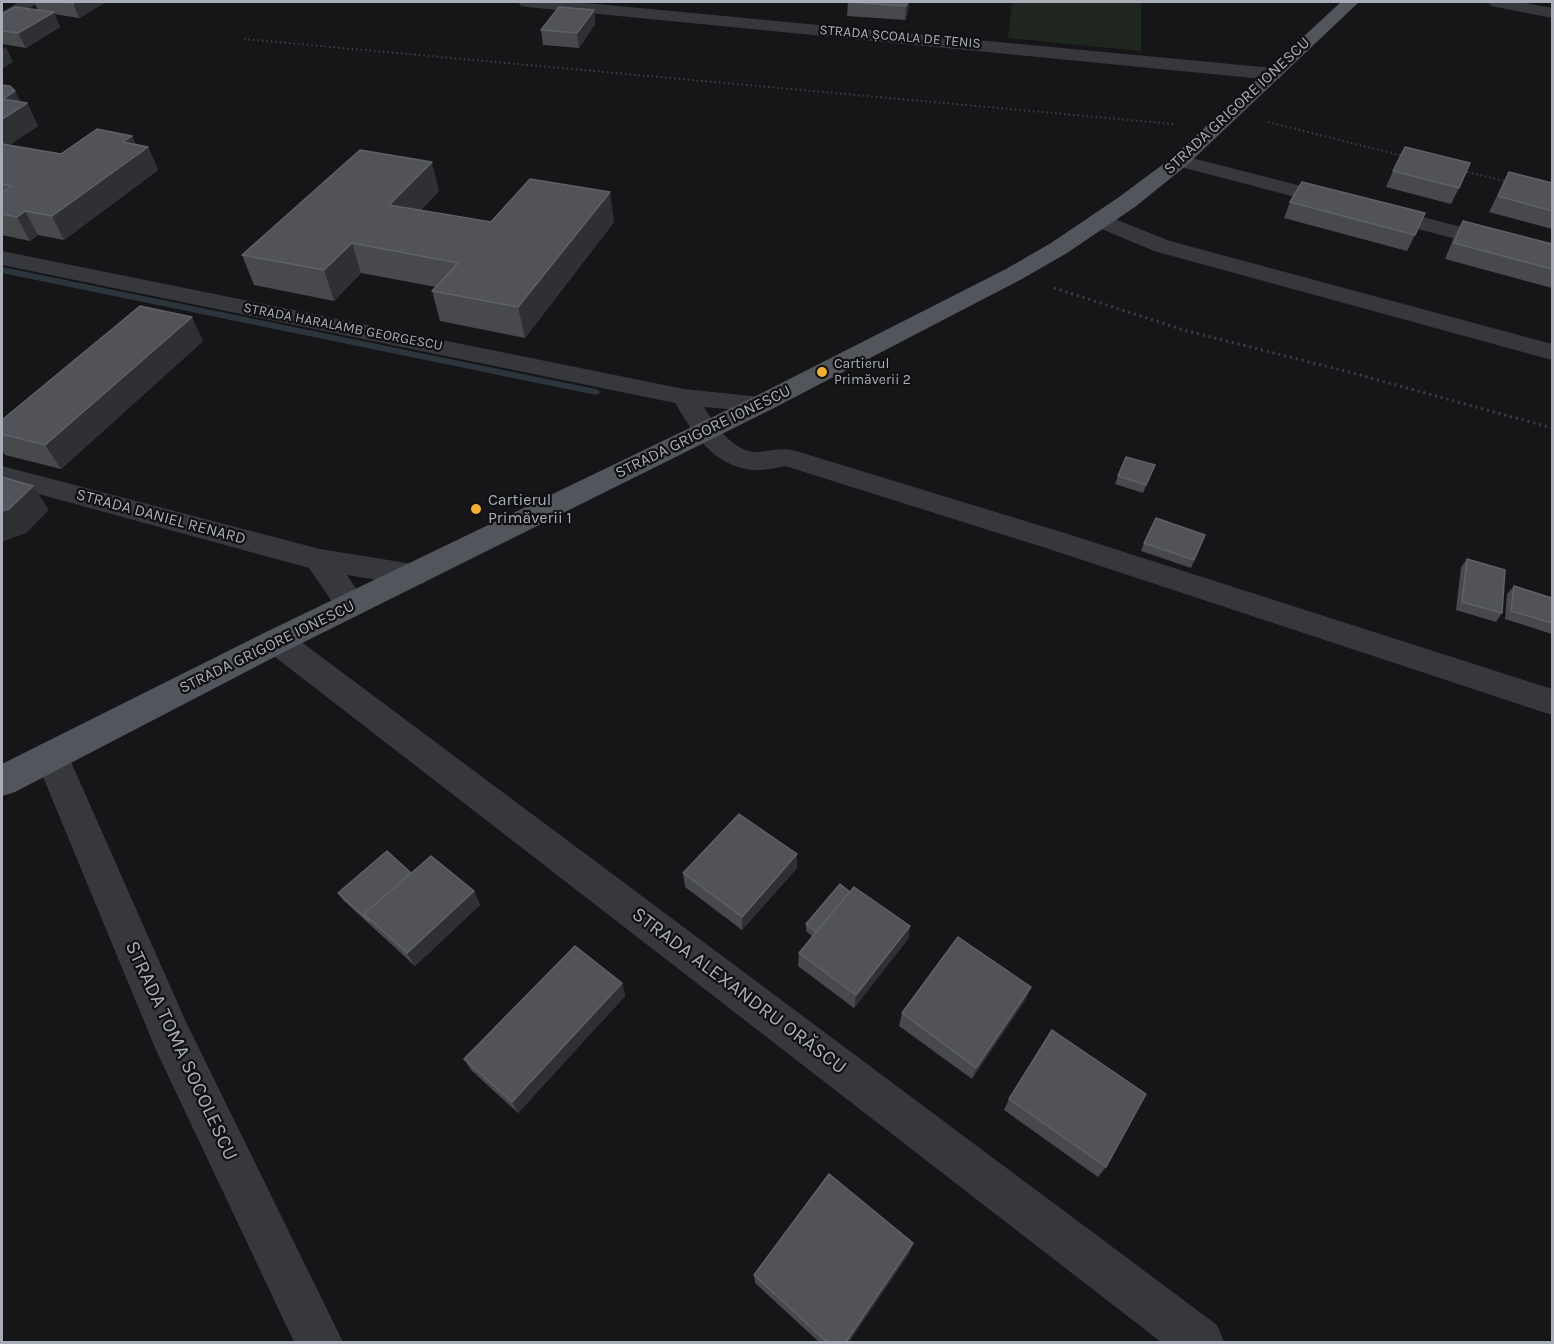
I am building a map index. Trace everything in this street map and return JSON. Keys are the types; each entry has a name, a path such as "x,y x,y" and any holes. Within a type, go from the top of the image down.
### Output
{"main road":[{"name":"STRADA GRIGORE IONESCU","path":"2,781 277,641 762,404 1014,274 1100,220 1180,161 1233,114 1350,2"}],"street":[{"path":"2,19 30,2"},
{"name":"STRADA ȘCOALA DE TENIS","path":"528,2 1273,74"},
{"path":"1497,2 1552,13"},
{"path":"1180,161 1552,257"},
{"path":"1100,220 1162,246 1552,352"},
{"name":"STRADA HARALAMB GEORGESCU","path":"2,258 684,397 762,404"},
{"path":"684,397 706,431 725,450 752,461 786,457 1060,542 1552,702"},
{"name":"STRADA DANIEL RENARD","path":"2,475 320,560 413,575"},
{"path":"320,560 351,605"},
{"name":"STRADA ALEXANDRU ORĂSCU","path":"277,641 1200,1342"},
{"name":"STRADA TOMA SOCOLESCU","path":"51,755 171,1036 319,1342"}],"path":[{"path":"244,39 1163,122 1212,133"},
{"path":"1233,114 1403,156"},
{"path":"1461,170 1518,184"},
{"path":"1014,274 1187,331 1349,372 1552,428"}],"shaded area":[{"path":"1012,2 1141,2 1141,51 1008,38"}],"building":[{"path":"848,2 908,2 906,6"},
{"path":"15,7 54,12 18,33 2,31 2,14"},
{"path":"559,7 594,10 577,33 541,30"},
{"path":"2,85 10,86 15,91 3,99 27,103 2,119"},
{"path":"97,129 132,136 123,142 148,147 52,216 25,211 17,217 2,214 2,192 11,186 2,184 2,144 61,154"},
{"path":"1405,147 1470,163 1459,188 1393,171"},
{"path":"360,150 432,162 389,205 491,222 530,179 610,192 518,307 432,291 458,263 352,243 324,270 242,255"},
{"path":"1509,172 1552,183 1552,211 1498,196"},
{"path":"1302,182 1425,213 1415,235 1290,202"},
{"path":"1463,221 1552,244 1552,269 1454,243"},
{"path":"140,306 192,317 45,445 2,434 2,420"},
{"path":"1126,457 1155,465 1146,485 1118,476"},
{"path":"2,477 33,486 9,509 2,511"},
{"path":"1156,518 1205,535 1194,560 1144,543"},
{"path":"1467,559 1505,570 1502,613 1462,602"},
{"path":"1514,586 1552,598 1552,623 1511,611"},
{"path":"739,814 797,854 742,917 683,873"},
{"path":"387,851 411,873 364,914 369,921 338,893"},
{"path":"431,856 474,891 407,953 364,914"},
{"path":"840,884 850,892 816,932 806,924"},
{"path":"854,887 910,926 856,995 799,953"},
{"path":"958,937 1031,987 976,1068 902,1013"},
{"path":"575,946 622,983 512,1102 464,1059"},
{"path":"1052,1030 1146,1094 1106,1167 1009,1099"},
{"path":"829,1174 913,1243 846,1342 827,1342 754,1275"}],"waterway":[{"path":"2,270 596,392"}],"place":[{"name":"Cartierul Primăverii 2","path":"822,372"},
{"name":"Cartierul Primăverii 1","path":"476,509"}]}
